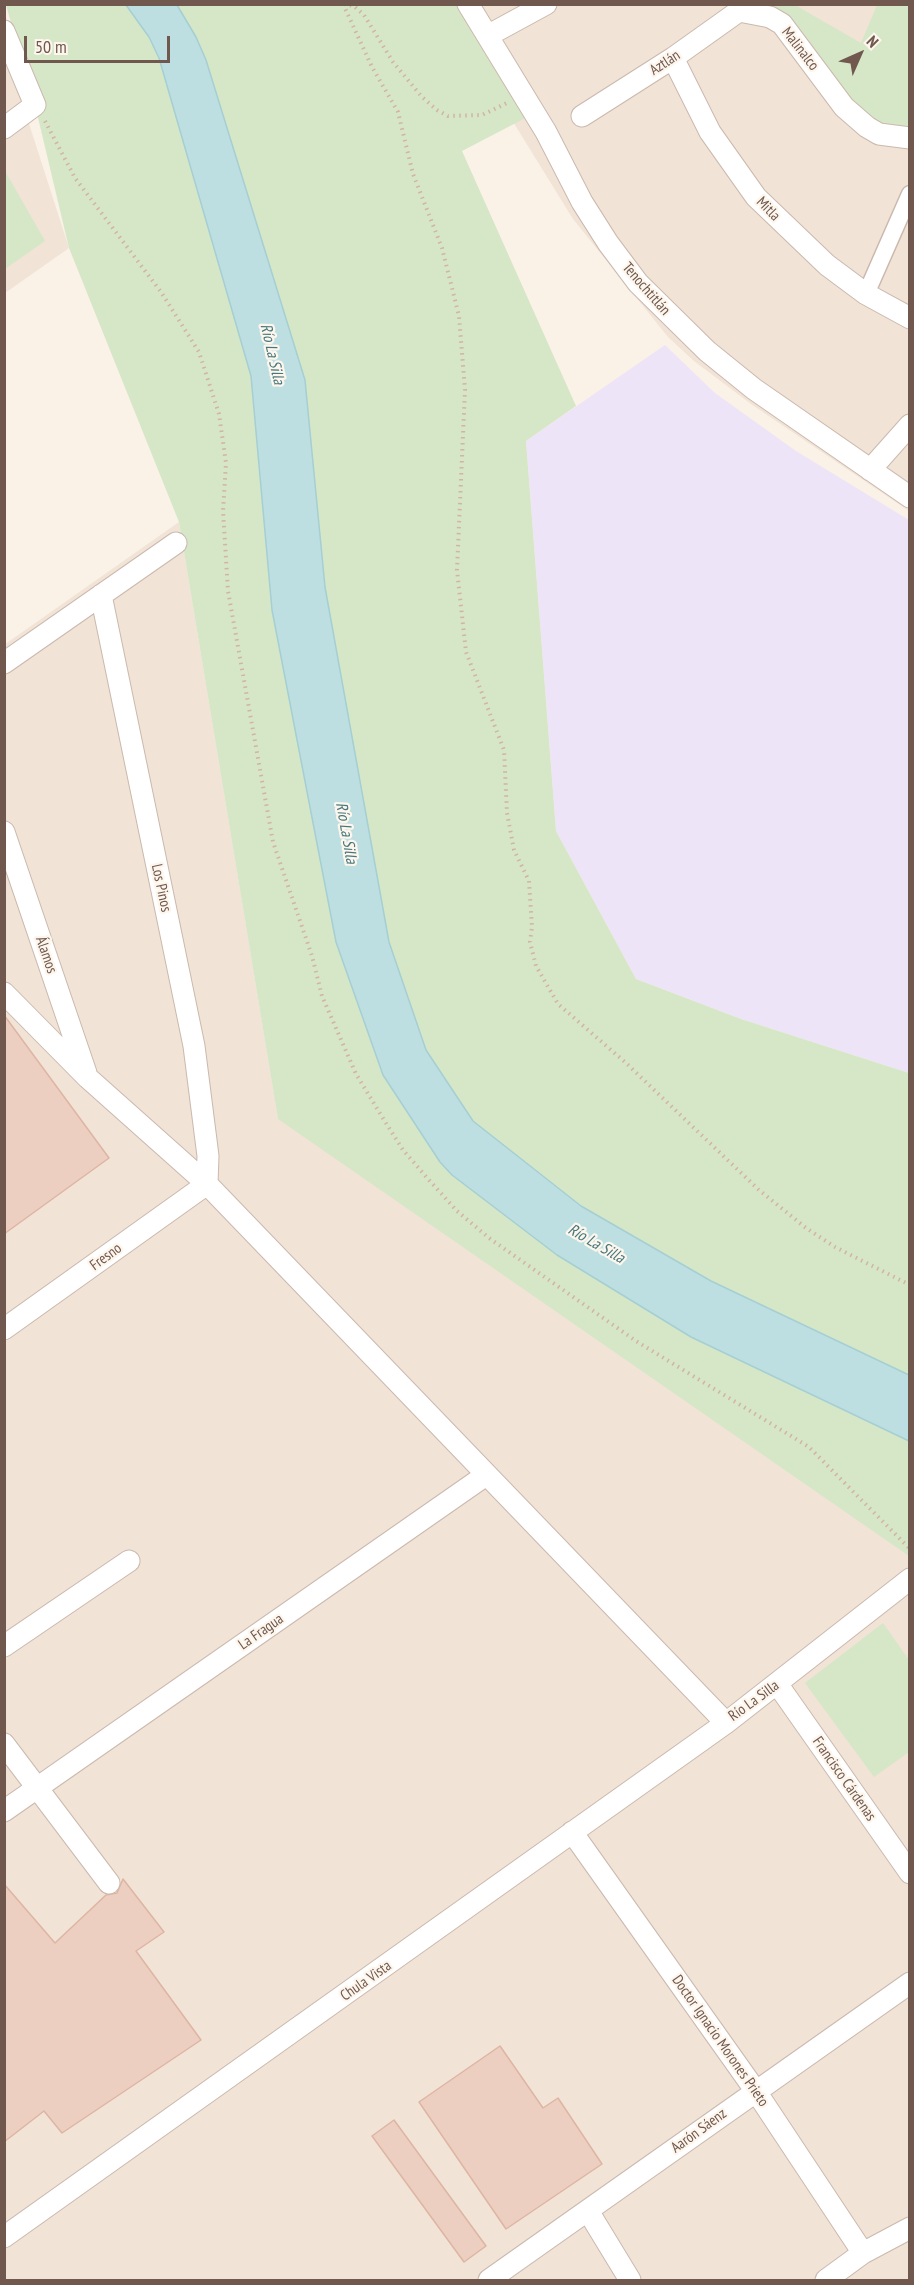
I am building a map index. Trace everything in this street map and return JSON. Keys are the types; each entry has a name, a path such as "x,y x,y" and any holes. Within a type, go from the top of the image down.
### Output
{"street":[{"name":"Tenochtitlán","path":"468,4 489,35 582,202 608,243 638,283 670,317 754,389 909,497"},
{"path":"489,35 546,4"},
{"name":"Aztlán","path":"582,116 673,58 740,8"},
{"name":"Malinalco","path":"740,8 770,17 782,24 844,106 867,127 879,134 909,138"},
{"path":"4,31 33,107 4,128"},
{"name":"Mitla","path":"673,58 710,132 756,198 827,265 866,294 909,318"},
{"path":"866,294 909,194"},
{"path":"870,470 909,425"},
{"path":"4,663 176,543"},
{"name":"Los Pinos","path":"101,595 194,1046 208,1156 207,1184"},
{"name":"Álamos","path":"4,832 88,1078"},
{"name":"Río La Silla","path":"4,993 88,1078 207,1184 726,1723 909,1580"},
{"name":"Fresno","path":"4,1329 207,1184"},
{"name":"La Fragua","path":"4,1811 486,1475"},
{"path":"4,1646 129,1561"},
{"name":"Francisco Cárdenas","path":"777,1684 909,1873"},
{"name":"Chula Vista","path":"4,2236 516,1875 572,1832 726,1723"},
{"path":"4,1743 109,1883"},
{"name":"Doctor Ignacio Morones Prieto","path":"572,1832 755,2090 862,2253"},
{"name":"Aarón Sáenz","path":"489,2280 909,1983"},
{"path":"588,2211 630,2280"},
{"path":"826,2280 862,2253 909,2228"}],"path":[{"path":"343,4 354,6 364,15 393,62 422,97 448,116 482,115 524,96"},
{"path":"343,4 372,67 398,112 412,174 442,248 459,316 465,390 457,570 466,652 504,750 507,813 514,850 529,880 532,927 530,942 538,972 558,1004 626,1063 759,1190 806,1228 835,1247 909,1285"},
{"path":"33,107 75,178 161,291 199,352 219,414 226,463 223,511 228,591 273,842 298,922 312,956 322,996 361,1083 403,1150 457,1211 489,1238 636,1341 809,1447 909,1549"}],"shaded area":[{"path":"441,5 909,5 909,511 751,404 694,361 668,337 573,219"},
{"path":"4,6 22,102 69,248 5,293"},
{"path":"665,345 715,393 796,451 909,520 909,1073 741,1019 636,979 556,831 526,441"},
{"path":"179,522 278,1118 909,1543 909,2280 5,2280 4,645"}],"green space":[{"path":"6,5 468,5 535,113 462,151 576,406 526,441 556,831 636,979 741,1019 909,1073 909,1556 278,1119 179,522 69,248 35,105"},
{"path":"742,5 795,5 861,43 877,5 909,5 909,138 879,134 793,37"},
{"path":"5,171 45,241 4,269"},
{"path":"883,1623 909,1660 909,1752 874,1777 805,1683"}],"water":[{"path":"126,5 177,5 196,37 206,60 305,380 325,587 389,942 426,1050 473,1121 581,1206 711,1281 909,1375 909,1441 691,1337 557,1255 452,1175 440,1162 383,1075 336,942 272,610 251,376 159,58 149,37"}],"building":[{"path":"4,1015 109,1158 4,1234"},
{"path":"123,1879 164,1932 136,1951 201,2040 62,2133 44,2111 4,2142 4,1884 55,1943 106,1895 117,1893"},
{"path":"500,2046 543,2108 558,2098 602,2164 506,2229 419,2102"},
{"path":"394,2120 486,2246 464,2262 372,2136"}]}
